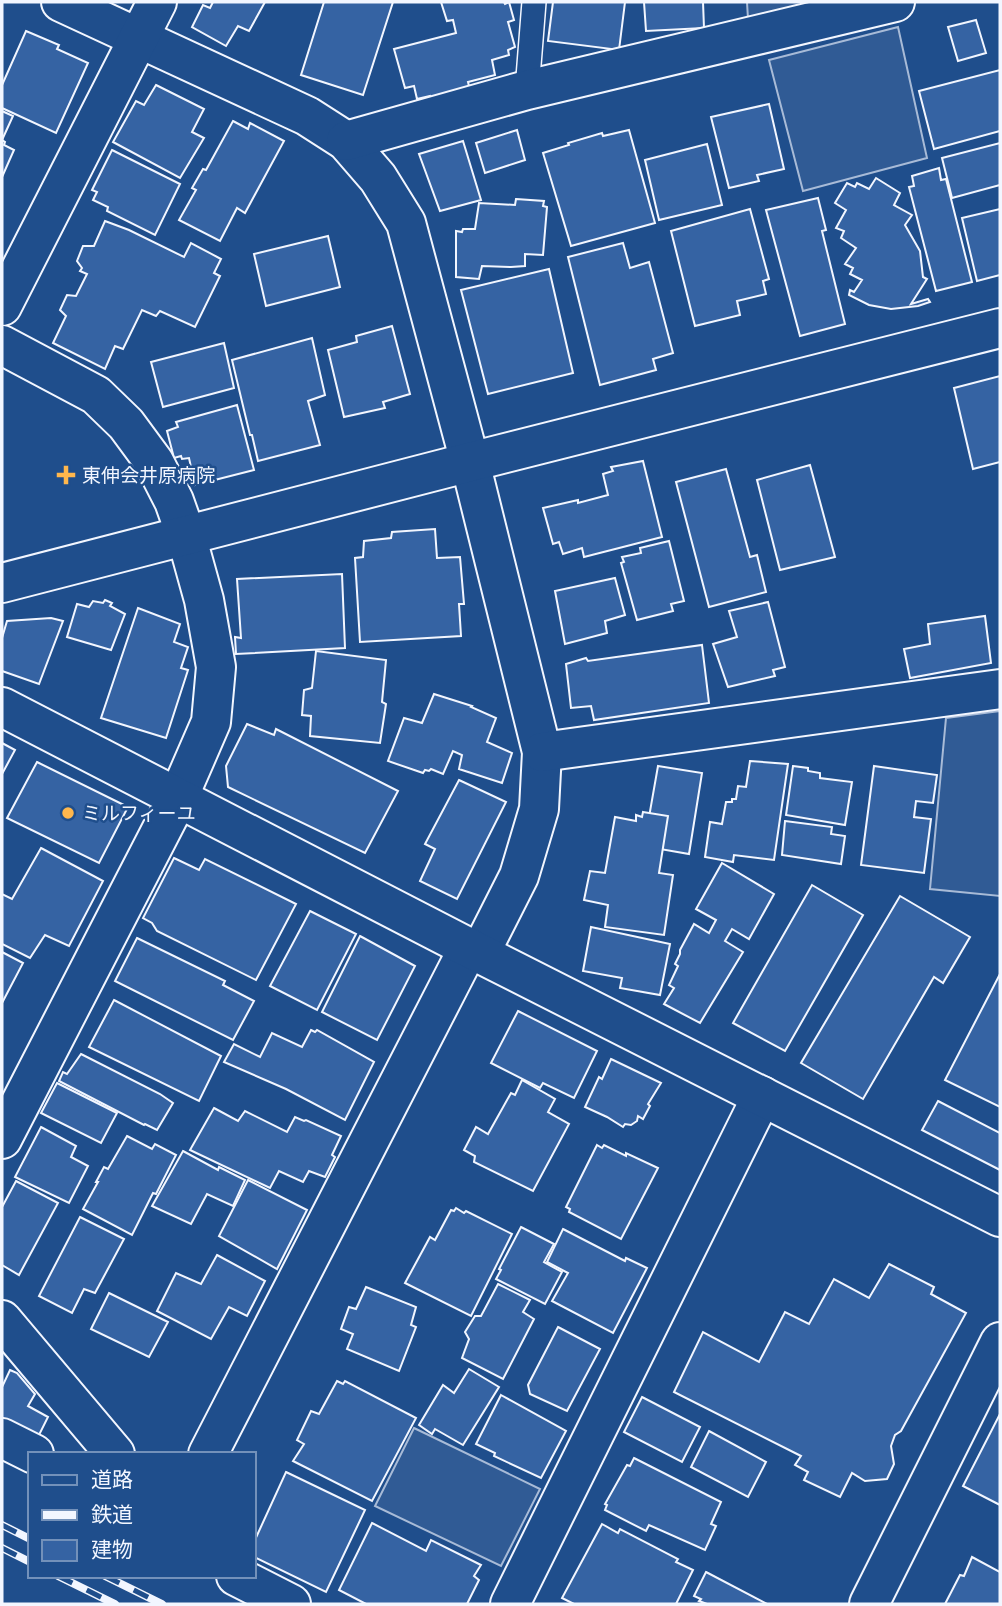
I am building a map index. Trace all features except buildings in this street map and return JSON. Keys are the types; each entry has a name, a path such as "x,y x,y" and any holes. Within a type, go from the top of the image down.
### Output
{"street":[{"path":"61,2 307,116 346,141 378,178 406,223 470,462 542,752 539,809 519,876 474,950 209,1452"},
{"path":"2,306 157,2"},
{"path":"346,141 527,90 895,2"},
{"path":"2,583 1000,328"},
{"path":"2,345 96,395 127,424 154,462 174,501 186,535 204,600 216,667 211,722 178,798 2,1139"},
{"path":"542,752 1000,689"},
{"path":"2,707 1000,1217"},
{"path":"510,1604 762,1096"},
{"path":"2,1320 113,1452"},
{"path":"869,1604 1000,1342"},
{"path":"2,1438 30,1452"},
{"path":"240,1578 291,1604"}],"lane":[{"path":"527,90 534,2"}],"shaded area":[{"path":"747,2 819,2 748,19"},
{"path":"898,27 927,158 803,191 769,60"},
{"path":"1000,711 1000,896 930,889 946,718"},
{"path":"414,1428 540,1489 501,1566 375,1506"}],"railway":[{"path":"2,1525 28,1538"},
{"path":"2,1548 28,1561"},
{"path":"62,1578 115,1604"},
{"path":"109,1578 162,1604"}],"place":[{"name":"東伸会井原病院","path":"66,475"},
{"name":"ミルフィーユ","path":"68,813"}]}
